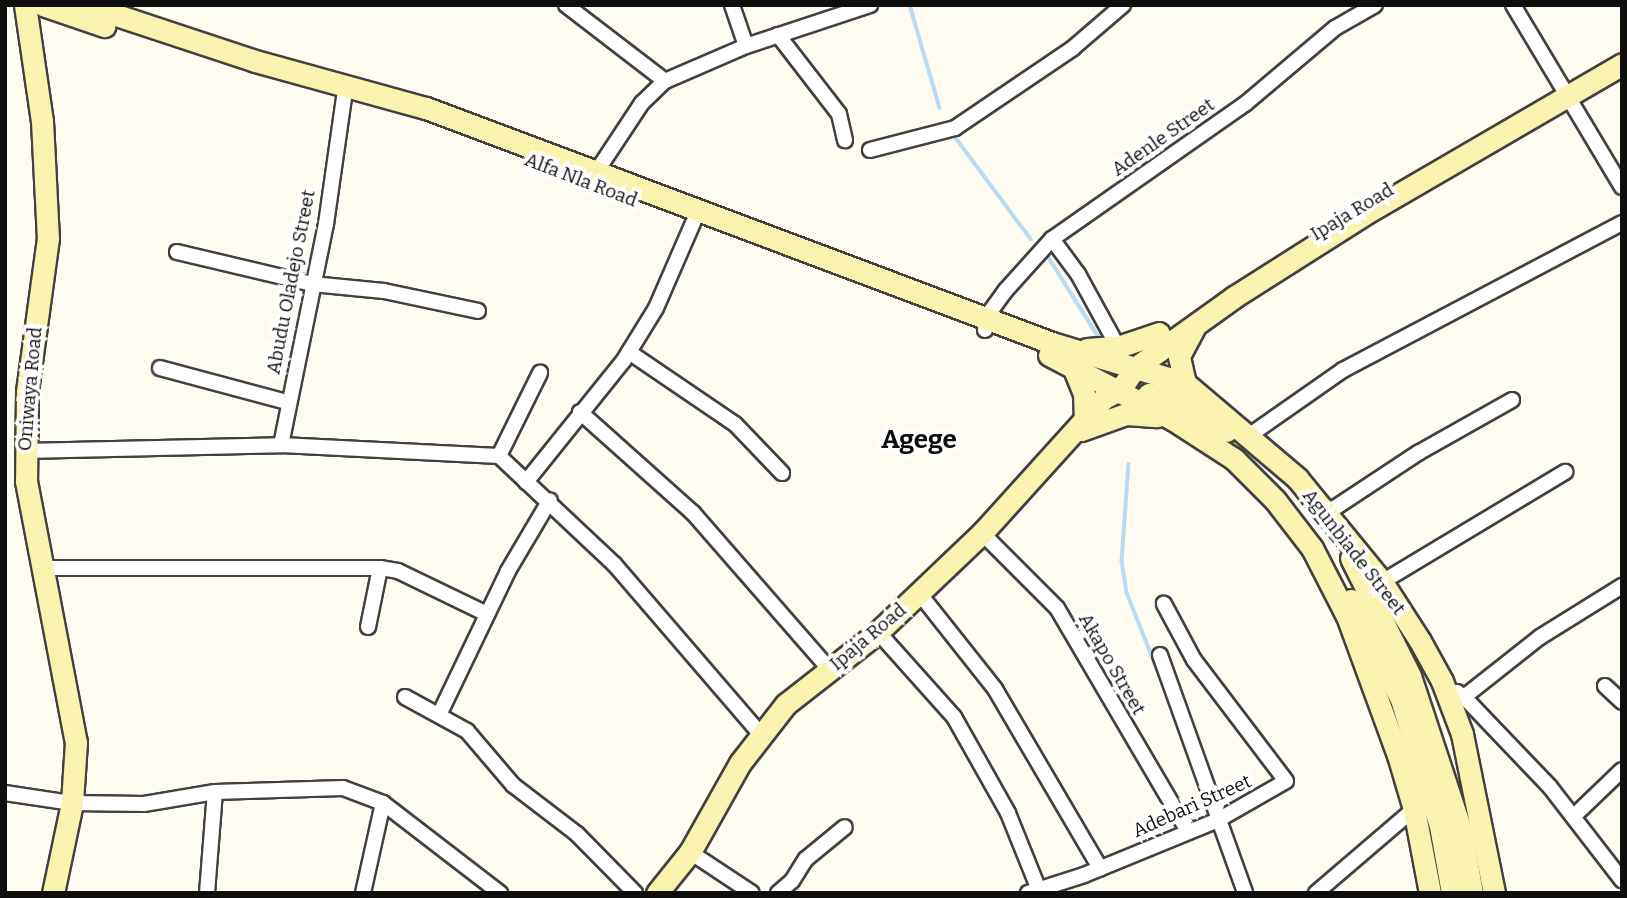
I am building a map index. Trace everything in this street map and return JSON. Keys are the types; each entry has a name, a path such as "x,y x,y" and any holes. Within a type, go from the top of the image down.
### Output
{"main road":[{"name":"Oniwaya Road","path":"25,5 42,121 48,238 26,392 24,451 41,568 74,716 72,803 53,893"},
{"name":"Alfa Nla Road","path":"43,5 247,71 345,90"},
{"name":"Alfa Nla Road","path":"86,5 345,90 986,323 1072,365 1111,391"},
{"name":"Ipaja Road","path":"1125,360 1208,315 1371,210 1564,93 1622,51"},
{"name":"Ipaja Road","path":"657,893 690,852 740,763 763,737 786,704 878,632 982,533 1111,391 1125,360 1159,333 1564,93 1622,64"},
{"name":"Alfa Nla Road","path":"592,178 693,223 986,323 1052,343 1125,360"},
{"path":"1185,383 1179,371 1182,344 1208,315"},
{"name":"Agunbiade Street","path":"1125,360 1185,383 1250,435 1297,478 1331,523 1382,582 1442,681 1472,773 1494,893"},
{"path":"1072,365 1084,393 1086,418"},
{"name":"Agunbiade Street","path":"1111,391 1140,402 1172,419 1255,478 1312,548 1347,615 1414,808 1430,893"},
{"path":"1140,402 1149,394 1157,394 1180,402 1230,433 1331,523 1410,676 1461,830 1472,893"},
{"path":"1065,441 1094,422 1126,414 1172,419"},
{"path":"1312,548 1363,618 1401,699 1440,827 1452,893"}],"street":[{"path":"566,5 664,80"},
{"path":"732,5 746,46"},
{"path":"592,178 642,103 664,80 746,46 870,5"},
{"path":"870,150 955,128 1073,48 1123,5"},
{"name":"Adenle Street","path":"986,323 1027,261 1052,239 1245,104 1335,28 1375,5"},
{"path":"1513,5 1622,187"},
{"path":"778,35 839,114 845,140"},
{"name":"Abudu Oladejo Street","path":"281,445 287,402 326,224 345,90"},
{"path":"526,482 629,352 656,308 693,223"},
{"path":"1250,435 1343,370 1622,223"},
{"path":"1052,239 1078,274 1125,360"},
{"path":"177,252 312,284 384,291 478,311"},
{"path":"629,352 735,424 782,474"},
{"path":"160,368 287,402"},
{"path":"499,456 540,373"},
{"path":"1331,523 1418,453 1513,400"},
{"path":"580,412 693,513 830,670"},
{"path":"24,451 281,445 499,456 550,500 615,565 763,737"},
{"path":"1382,582 1565,472"},
{"path":"440,713 487,614 550,500"},
{"name":"Akapo Street","path":"982,533 1057,608 1188,831"},
{"path":"41,568 380,568 398,571 487,614"},
{"path":"368,627 380,568"},
{"path":"1464,697 1540,637 1622,586"},
{"path":"919,593 995,689 1100,868"},
{"name":"Adebari Street","path":"1034,891 1100,868 1218,820 1282,785 1286,776 1194,660 1164,604"},
{"path":"878,632 954,717 977,752 1034,891"},
{"path":"1160,655 1244,892"},
{"path":"1442,681 1464,697 1574,816 1622,880"},
{"path":"1605,686 1622,702"},
{"path":"405,697 440,713 467,731 513,785 577,834 635,893"},
{"path":"1574,816 1622,770"},
{"path":"5,793 72,803 144,804 215,792 343,788 383,803 500,893"},
{"path":"207,893 215,792"},
{"path":"363,893 383,803"},
{"path":"1316,893 1414,808"},
{"path":"778,893 792,881 806,859 845,827"},
{"path":"690,852 752,893"}],"waterway":[{"path":"910,5 940,108"},
{"path":"953,134 1031,239"},
{"path":"1046,253 1098,336"},
{"path":"1129,464 1122,561 1127,593 1161,679"}],"district":[{"name":"Agege","path":"919,440"}]}
